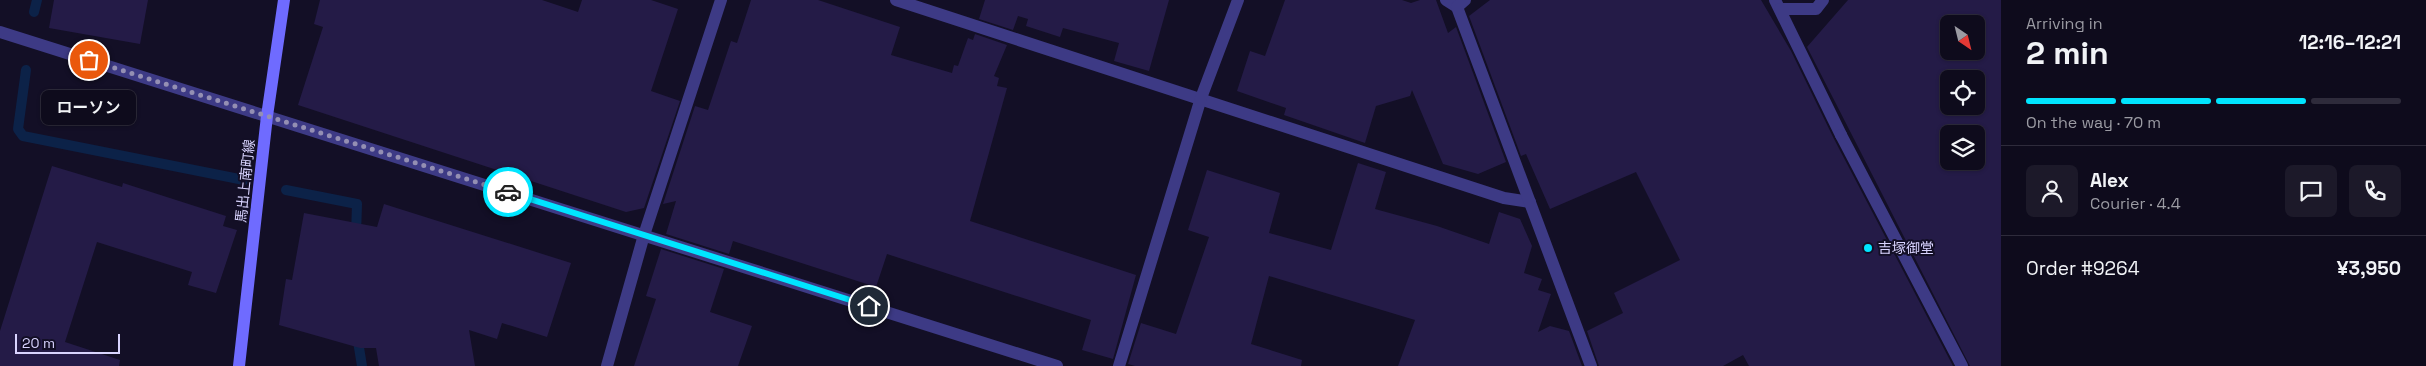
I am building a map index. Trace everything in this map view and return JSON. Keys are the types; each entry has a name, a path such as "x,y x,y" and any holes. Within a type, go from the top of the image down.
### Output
{"main road":[{"name":"馬出上南町線","path":"240,366 268,116 284,0"}],"street":[{"path":"607,366 644,235 721,0"},
{"path":"896,0 1504,198 1530,202"},
{"path":"1119,366 1201,98 1238,0"},
{"path":"1778,4 1816,9 1823,0"},
{"path":"1456,2 1591,366"},
{"path":"1778,4 1842,135 1962,366"},
{"path":"0,32 1056,366"}],"building":[{"path":"54,0 148,0 140,44 49,28"},
{"path":"320,0 542,0 578,12 582,0 651,0 678,9 651,91 680,101 644,208 626,212 298,105 323,27 314,24"},
{"path":"751,0 818,0 900,27 891,55 952,73 954,65 958,66 968,38 973,40 975,34 1007,45 994,76 999,78 997,86 1007,88 970,221 1136,275 1113,359 1082,350 1091,320 887,254 876,287 733,241 729,254 666,234 676,201 663,204 695,106 708,110 731,41 737,43"},
{"path":"985,0 1169,0 1149,71 1114,61 1119,43 1063,28 1060,37 1026,26 1028,19 1018,16 1013,30 979,19"},
{"path":"1285,0 1402,0 1411,3 1420,0 1436,0 1448,33 1456,27 1506,162 1478,174 1443,164 1412,90 1410,96 1376,106 1365,143 1284,115 1286,108 1237,91 1250,51 1265,56"},
{"path":"1490,0 1761,0 1791,51 1834,139 1953,366 1749,366 1743,355 1723,366 1599,366 1587,331 1623,313 1614,293 1680,260 1636,172 1550,209 1526,154 1521,156 1469,16"},
{"path":"1848,0 2001,0 2001,366 1970,366 1807,47"},
{"path":"1358,163 1386,172 1375,209 1437,226 1489,244 1499,212 1520,219 1532,246 1524,273 1542,279 1538,290 1551,294 1538,332 1550,326 1569,331 1582,366 1398,366 1415,320 1269,276 1251,344 1302,360 1301,366 1135,366 1128,364 1141,323 1176,334 1209,237 1188,230 1207,170 1280,193 1269,233 1331,250"},
{"path":"52,166 122,187 123,183 226,216 223,226 237,230 216,293 188,285 192,272 97,242 65,342 120,360 119,366 0,366 0,331"},
{"path":"384,204 571,263 547,337 502,323 497,339 469,330 475,366 379,366 376,348 360,348 279,325 286,279 292,280 304,213 377,227"},
{"path":"661,249 724,269 710,312 752,326 738,366 634,366 656,299 646,296"}],"waterway":[{"path":"34,12 37,0"},
{"path":"26,70 18,129 23,136 244,180"},
{"path":"286,190 357,204 356,235"},
{"path":"357,335 362,366"}],"way so far":[{"path":"89,60 508,192"}],"place":[{"name":"ローソン","path":"89,60"},
{"name":"吉塚御堂","path":"1868,248"}],"route":[{"path":"508,192 869,306"}]}
